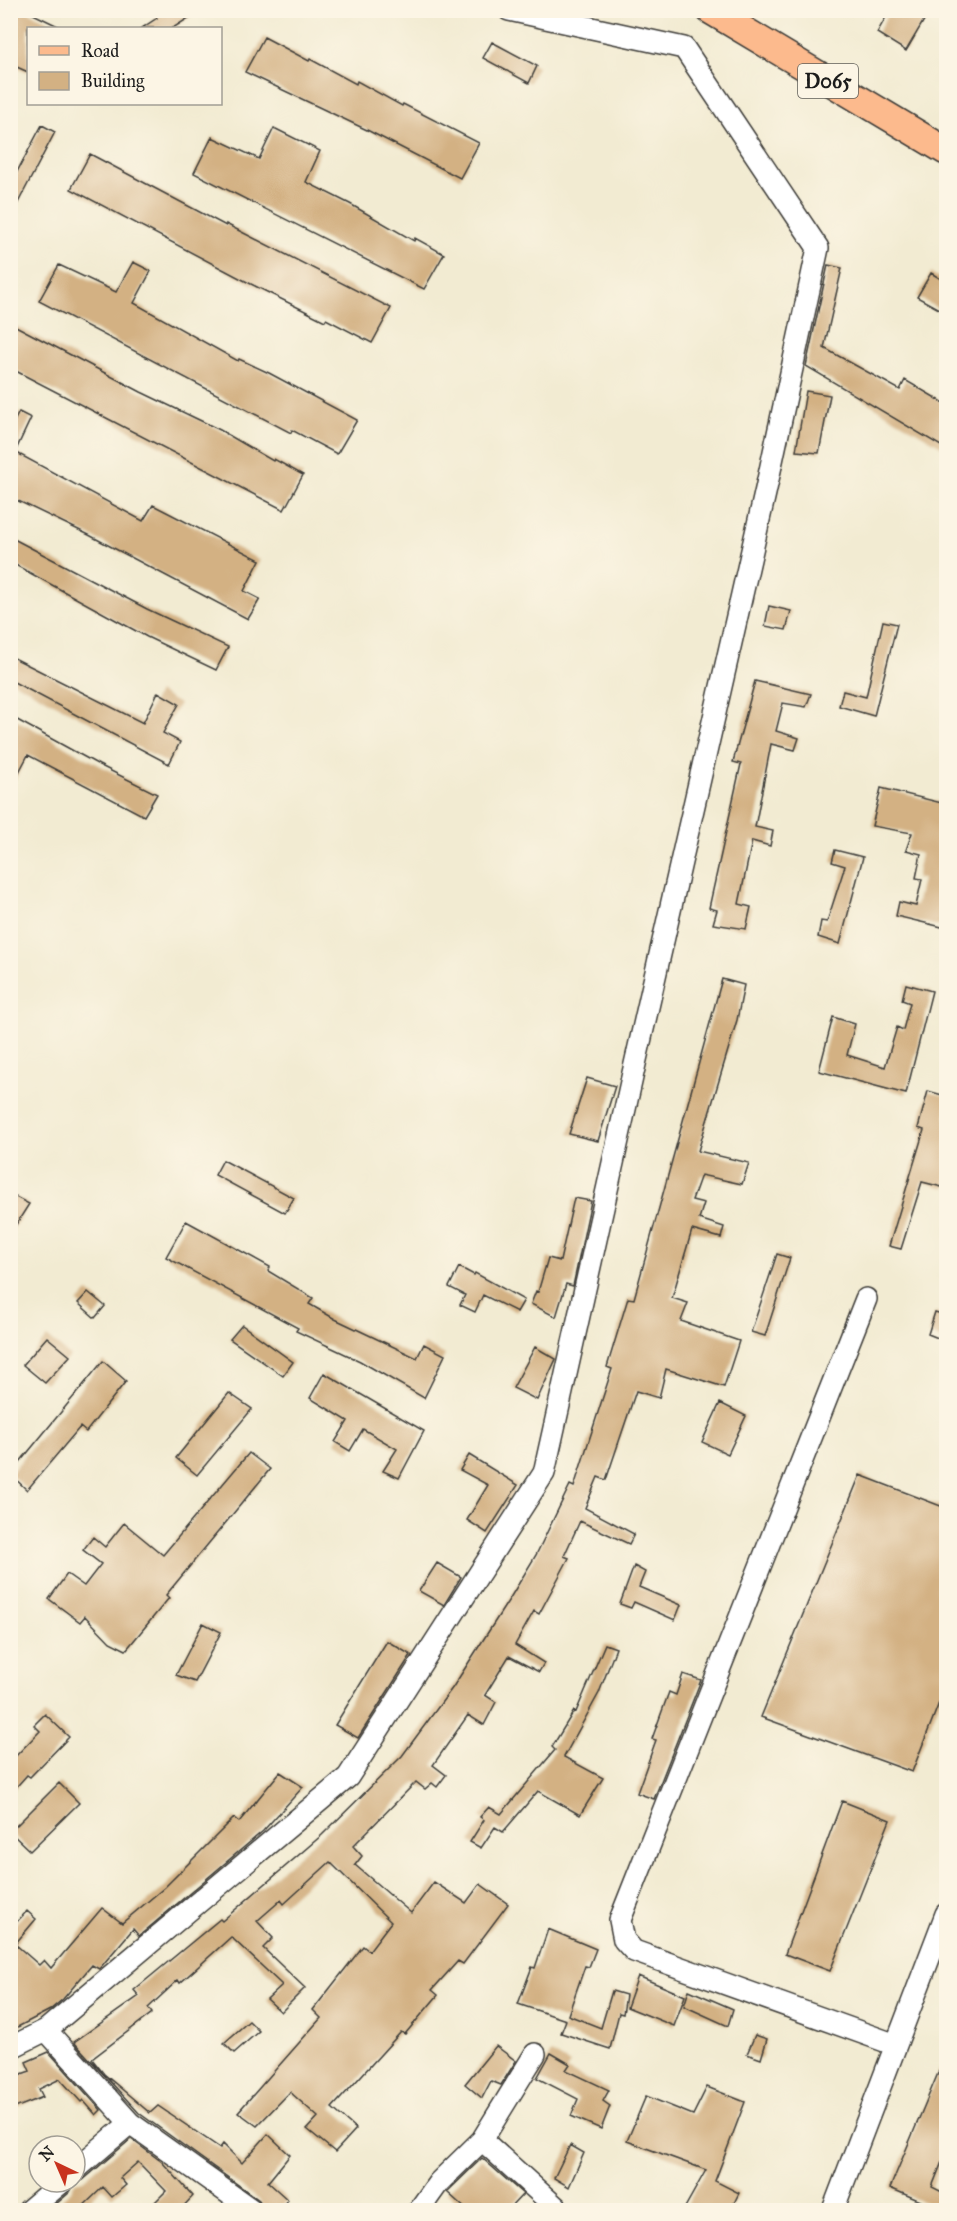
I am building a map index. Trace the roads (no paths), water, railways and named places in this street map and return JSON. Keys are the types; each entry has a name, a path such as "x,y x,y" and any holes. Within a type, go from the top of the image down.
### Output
{"main road":[{"name":"D065","path":"710,10 946,150"}],"street":[{"path":"10,2048 46,2030 348,1777 544,1473 766,489 818,248 684,48 509,10"},
{"path":"866,1299 620,1920 624,1940 634,1951 896,2045"},
{"path":"833,2211 946,1914"},
{"path":"46,2030 130,2122 248,2209"},
{"path":"419,2211 439,2182 482,2140 535,2054"},
{"path":"87,2160 130,2122"},
{"path":"482,2140 559,2211"},
{"path":"29,2211 48,2194"}]}
